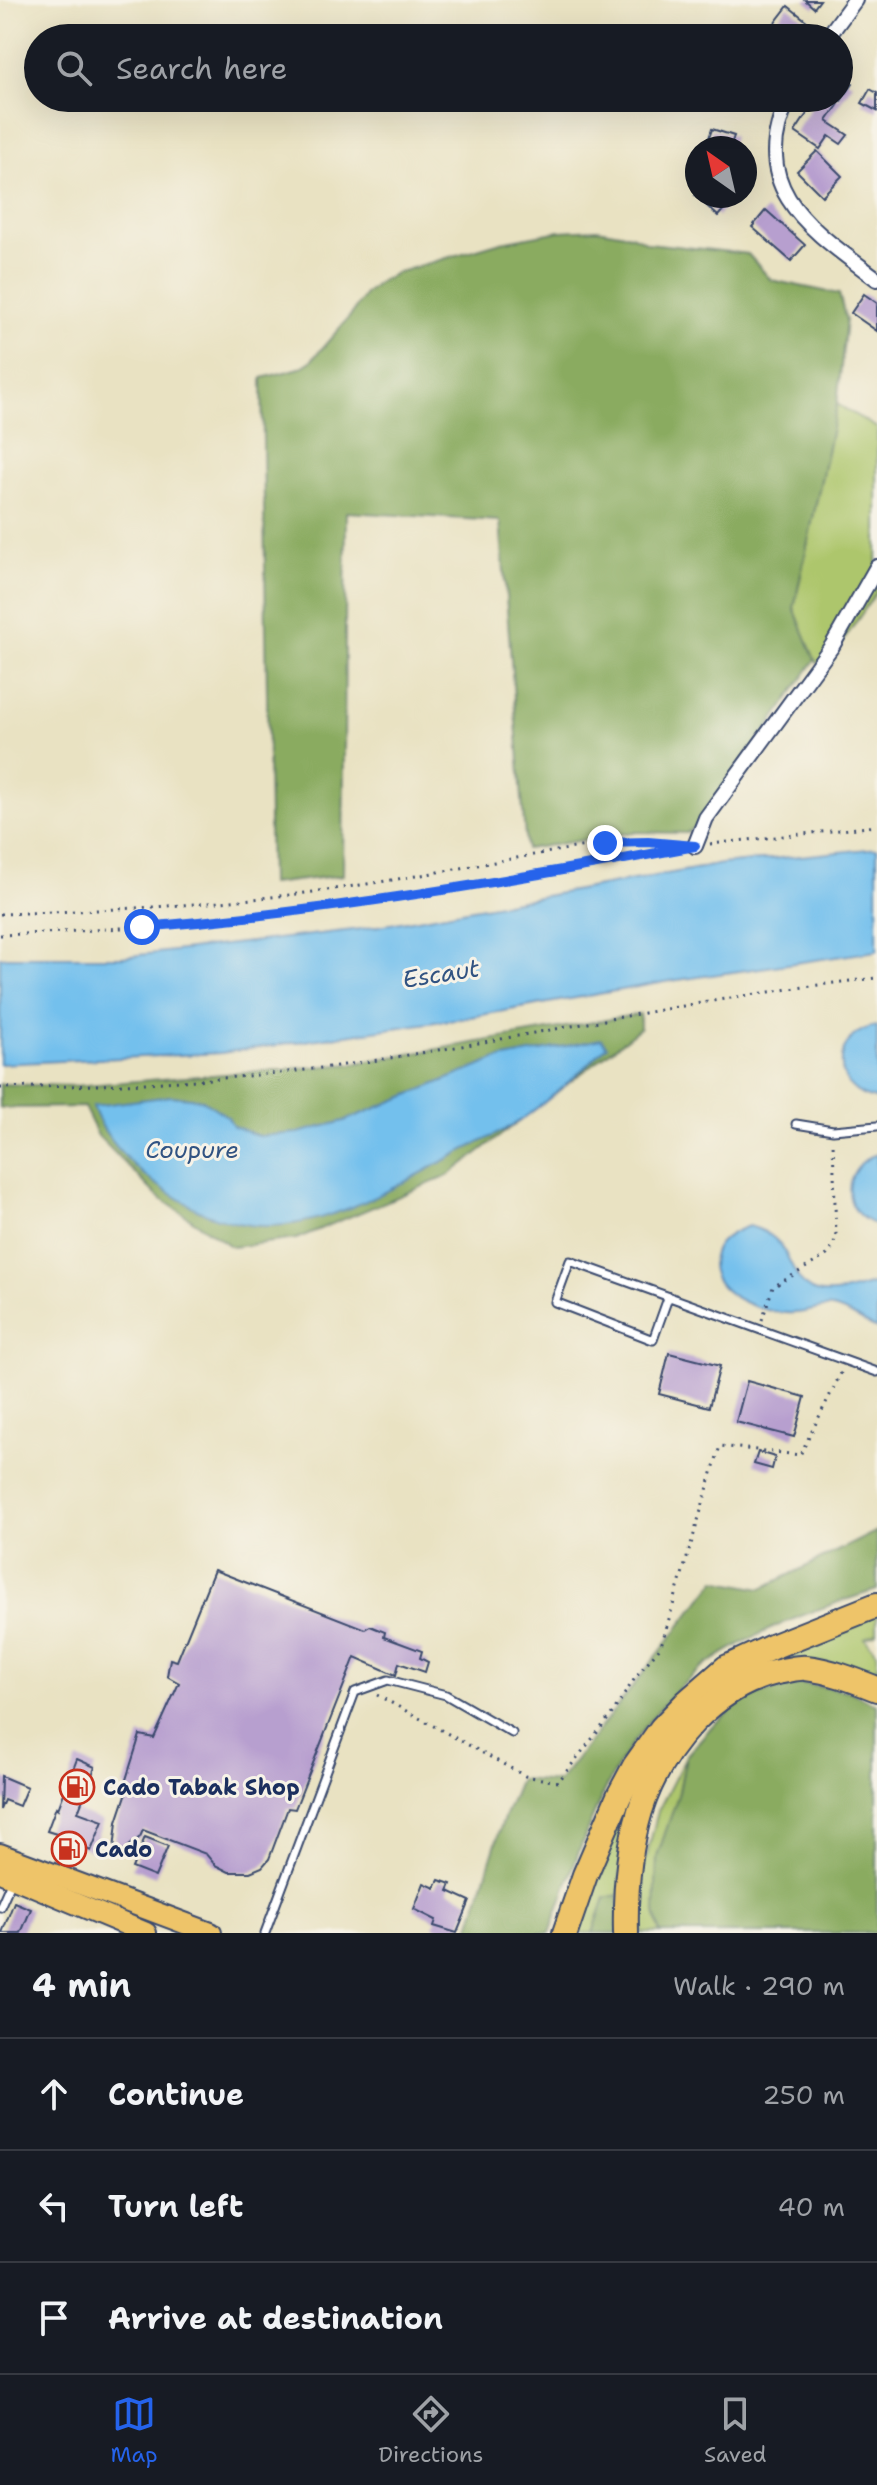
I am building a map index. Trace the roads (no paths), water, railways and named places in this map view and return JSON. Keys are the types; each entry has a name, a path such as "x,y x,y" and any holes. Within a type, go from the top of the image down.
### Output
{"highway":[{"path":"568,1930 585,1875 619,1796 635,1766 662,1728 726,1668 877,1605"},
{"path":"626,1933 625,1901 630,1857 640,1810 657,1773 687,1729 722,1695 761,1675 803,1667 841,1674 877,1689"}],"main road":[{"path":"0,1854 13,1872 146,1933"},
{"path":"13,1872 211,1933"}],"street":[{"path":"837,24 855,0"},
{"path":"783,112 773,156 783,192 810,227 877,279"},
{"path":"695,846 706,818 832,646 877,567"}],"lane":[{"path":"796,1124 833,1130 877,1126"},
{"path":"668,1298 653,1340 555,1302 570,1261 877,1372"},
{"path":"265,1933 355,1692 388,1680 446,1695 512,1733"},
{"path":"0,1907 13,1872"}],"water":[{"name":"Escaut","path":"877,848 877,951 671,981 470,1017 221,1053 0,1064 0,957 122,957 362,929 722,864"},
{"path":"877,1026 877,1099 862,1095 851,1086 844,1075 842,1063 844,1050 851,1039"},
{"name":"Coupure","path":"601,1039 607,1046 597,1056 546,1101 507,1128 357,1205 304,1222 277,1226 250,1225 216,1217 167,1191 123,1154 105,1130 93,1106 171,1096 201,1099 228,1117 233,1126 259,1136 298,1133 344,1121 495,1060"},
{"path":"877,1154 877,1225 856,1211 849,1190 856,1169"},
{"path":"749,1226 776,1240 800,1280 813,1291 836,1293 877,1283 877,1329 838,1310 827,1308 783,1313 754,1306 728,1292 718,1282 713,1270 713,1257 726,1237"}],"place":[{"name":"Cado Tabak Shop","path":"77,1787"},
{"name":"Cado","path":"69,1849"}]}
